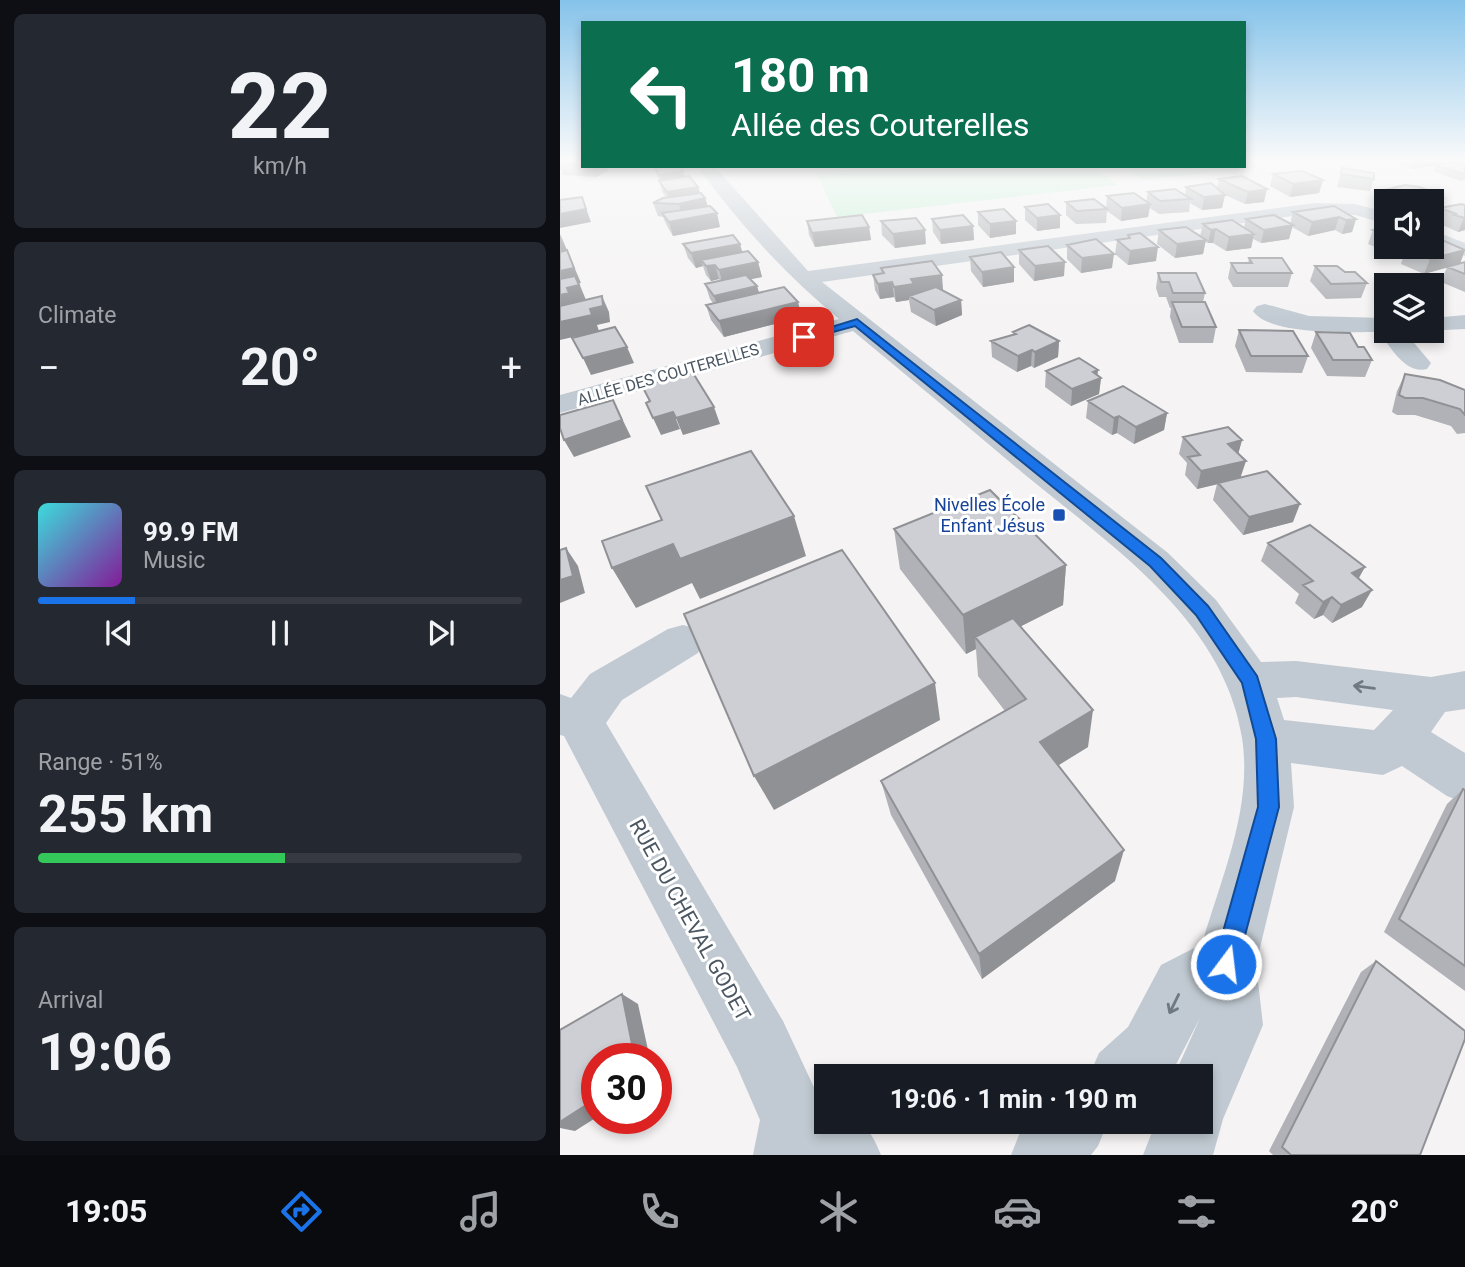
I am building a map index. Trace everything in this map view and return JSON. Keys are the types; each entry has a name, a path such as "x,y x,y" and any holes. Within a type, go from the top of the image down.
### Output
{"street":[{"path":"744,213 803,278 1155,562 1202,611 1251,681 1266,739 1268,807 1226,964 1232,1025 1213,1067"},
{"path":"803,278 1279,213"},
{"path":"1444,241 1465,250"},
{"path":"1265,311 1282,320 1305,323 1374,325"},
{"name":"ALLÉE DES COUTERELLES","path":"560,404 857,322"},
{"path":"1444,324 1465,322"},
{"path":"1401,343 1418,363"},
{"name":"RUE DU CHEVAL GODET","path":"683,641 606,687 570,718 760,1044 809,1143"},
{"path":"1251,681 1296,678 1448,693"},
{"path":"1266,739 1383,753 1448,693"},
{"path":"1399,738 1465,780"},
{"path":"1135,1064 1151,1050 1183,987 1226,964"},
{"path":"1046,1155 1064,1134"},
{"path":"1178,1155 1186,1134"}],"green space":[{"path":"835,213 873,213 837,217"}],"building":[{"path":"662,213 717,213 717,213 669,222"},
{"path":"979,213 1008,213 1016,221 990,224"},
{"path":"1031,213 1060,215 1037,218"},
{"path":"1295,213 1346,213 1356,219 1346,220 1339,217 1312,222"},
{"path":"1453,213 1465,213 1465,218 1454,215 1456,214"},
{"path":"862,215 869,227 812,233 807,221"},
{"path":"963,215 973,226 940,230 932,219"},
{"path":"1274,215 1293,225 1264,230 1246,219"},
{"path":"916,218 925,230 893,234 881,221"},
{"path":"1232,220 1254,234 1229,237 1203,224"},
{"path":"1186,227 1206,240 1177,244 1159,230"},
{"path":"1140,233 1158,247 1130,251 1117,240 1130,238 1128,235"},
{"path":"733,235 740,244 691,253 683,244"},
{"path":"1096,239 1114,254 1082,258 1067,245"},
{"path":"1444,241 1465,250 1444,255"},
{"path":"1048,246 1065,262 1035,266 1019,250"},
{"path":"567,250 574,268 560,271 560,252"},
{"path":"748,251 758,262 719,270 715,265 706,266 701,260"},
{"path":"1001,252 1014,267 982,272 970,257"},
{"path":"1249,258 1282,258 1292,273 1237,273 1231,263 1252,263"},
{"path":"932,261 942,275 911,279 914,284 894,287 892,282 878,284 873,275 884,273 881,268"},
{"path":"1465,262 1465,274 1447,267"},
{"path":"1315,266 1337,266 1345,272 1355,272 1367,283 1331,284"},
{"path":"1158,273 1196,273 1205,293 1173,293 1169,282 1161,282"},
{"path":"746,275 757,286 714,296 705,284"},
{"path":"575,276 579,285 567,288 569,293 560,295 560,279"},
{"path":"784,287 798,302 719,321 706,305"},
{"path":"936,287 961,300 934,310 909,296"},
{"path":"602,296 603,306 590,309 592,315 560,322 560,306"},
{"path":"1172,302 1205,302 1216,327 1182,327"},
{"path":"1029,325 1059,341 1018,356 991,341 1016,334 1013,332"},
{"path":"615,327 627,347 583,358 572,338"},
{"path":"1239,330 1293,331 1308,356 1251,356"},
{"path":"1316,332 1350,333 1358,347 1364,347 1372,360 1333,360"},
{"path":"1079,358 1098,370 1093,372 1101,378 1072,389 1046,371"},
{"path":"693,373 714,407 676,418 673,412 653,418 646,403 650,401 642,386"},
{"path":"1405,374 1440,380 1465,390 1465,415 1460,409 1423,398 1405,398 1399,395"},
{"path":"1123,386 1167,413 1136,427 1119,416 1114,418 1088,401"},
{"path":"613,400 622,420 564,440 560,415"},
{"path":"1228,427 1242,440 1228,444 1246,461 1201,471 1188,457 1200,455 1183,437"},
{"path":"751,451 794,516 680,559 673,544 612,568 602,541 662,520 646,486"},
{"path":"1267,471 1300,504 1249,517 1218,483"},
{"path":"990,490 1066,565 963,615 894,529"},
{"path":"1310,525 1365,567 1352,573 1372,590 1341,605 1332,597 1323,602 1303,585 1313,581 1268,543"},
{"path":"566,548 573,576 560,580 560,550"},
{"path":"842,550 935,683 754,776 684,614"},
{"path":"1013,618 1093,710 1040,742 1124,850 979,954 881,781 1026,699 975,637"},
{"path":"1463,789 1465,790 1465,966 1399,919"},
{"path":"1376,961 1465,1031 1465,1039 1420,1155 1291,1155 1282,1147"},
{"path":"622,994 632,1043 581,1043 581,1108 560,1122 560,1030"}],"place":[{"name":"Nivelles École Enfant Jésus","path":"1059,515"}],"route":[{"path":"804,337 857,322 1155,562 1202,611 1251,681 1266,739 1268,807 1226,964"}]}
